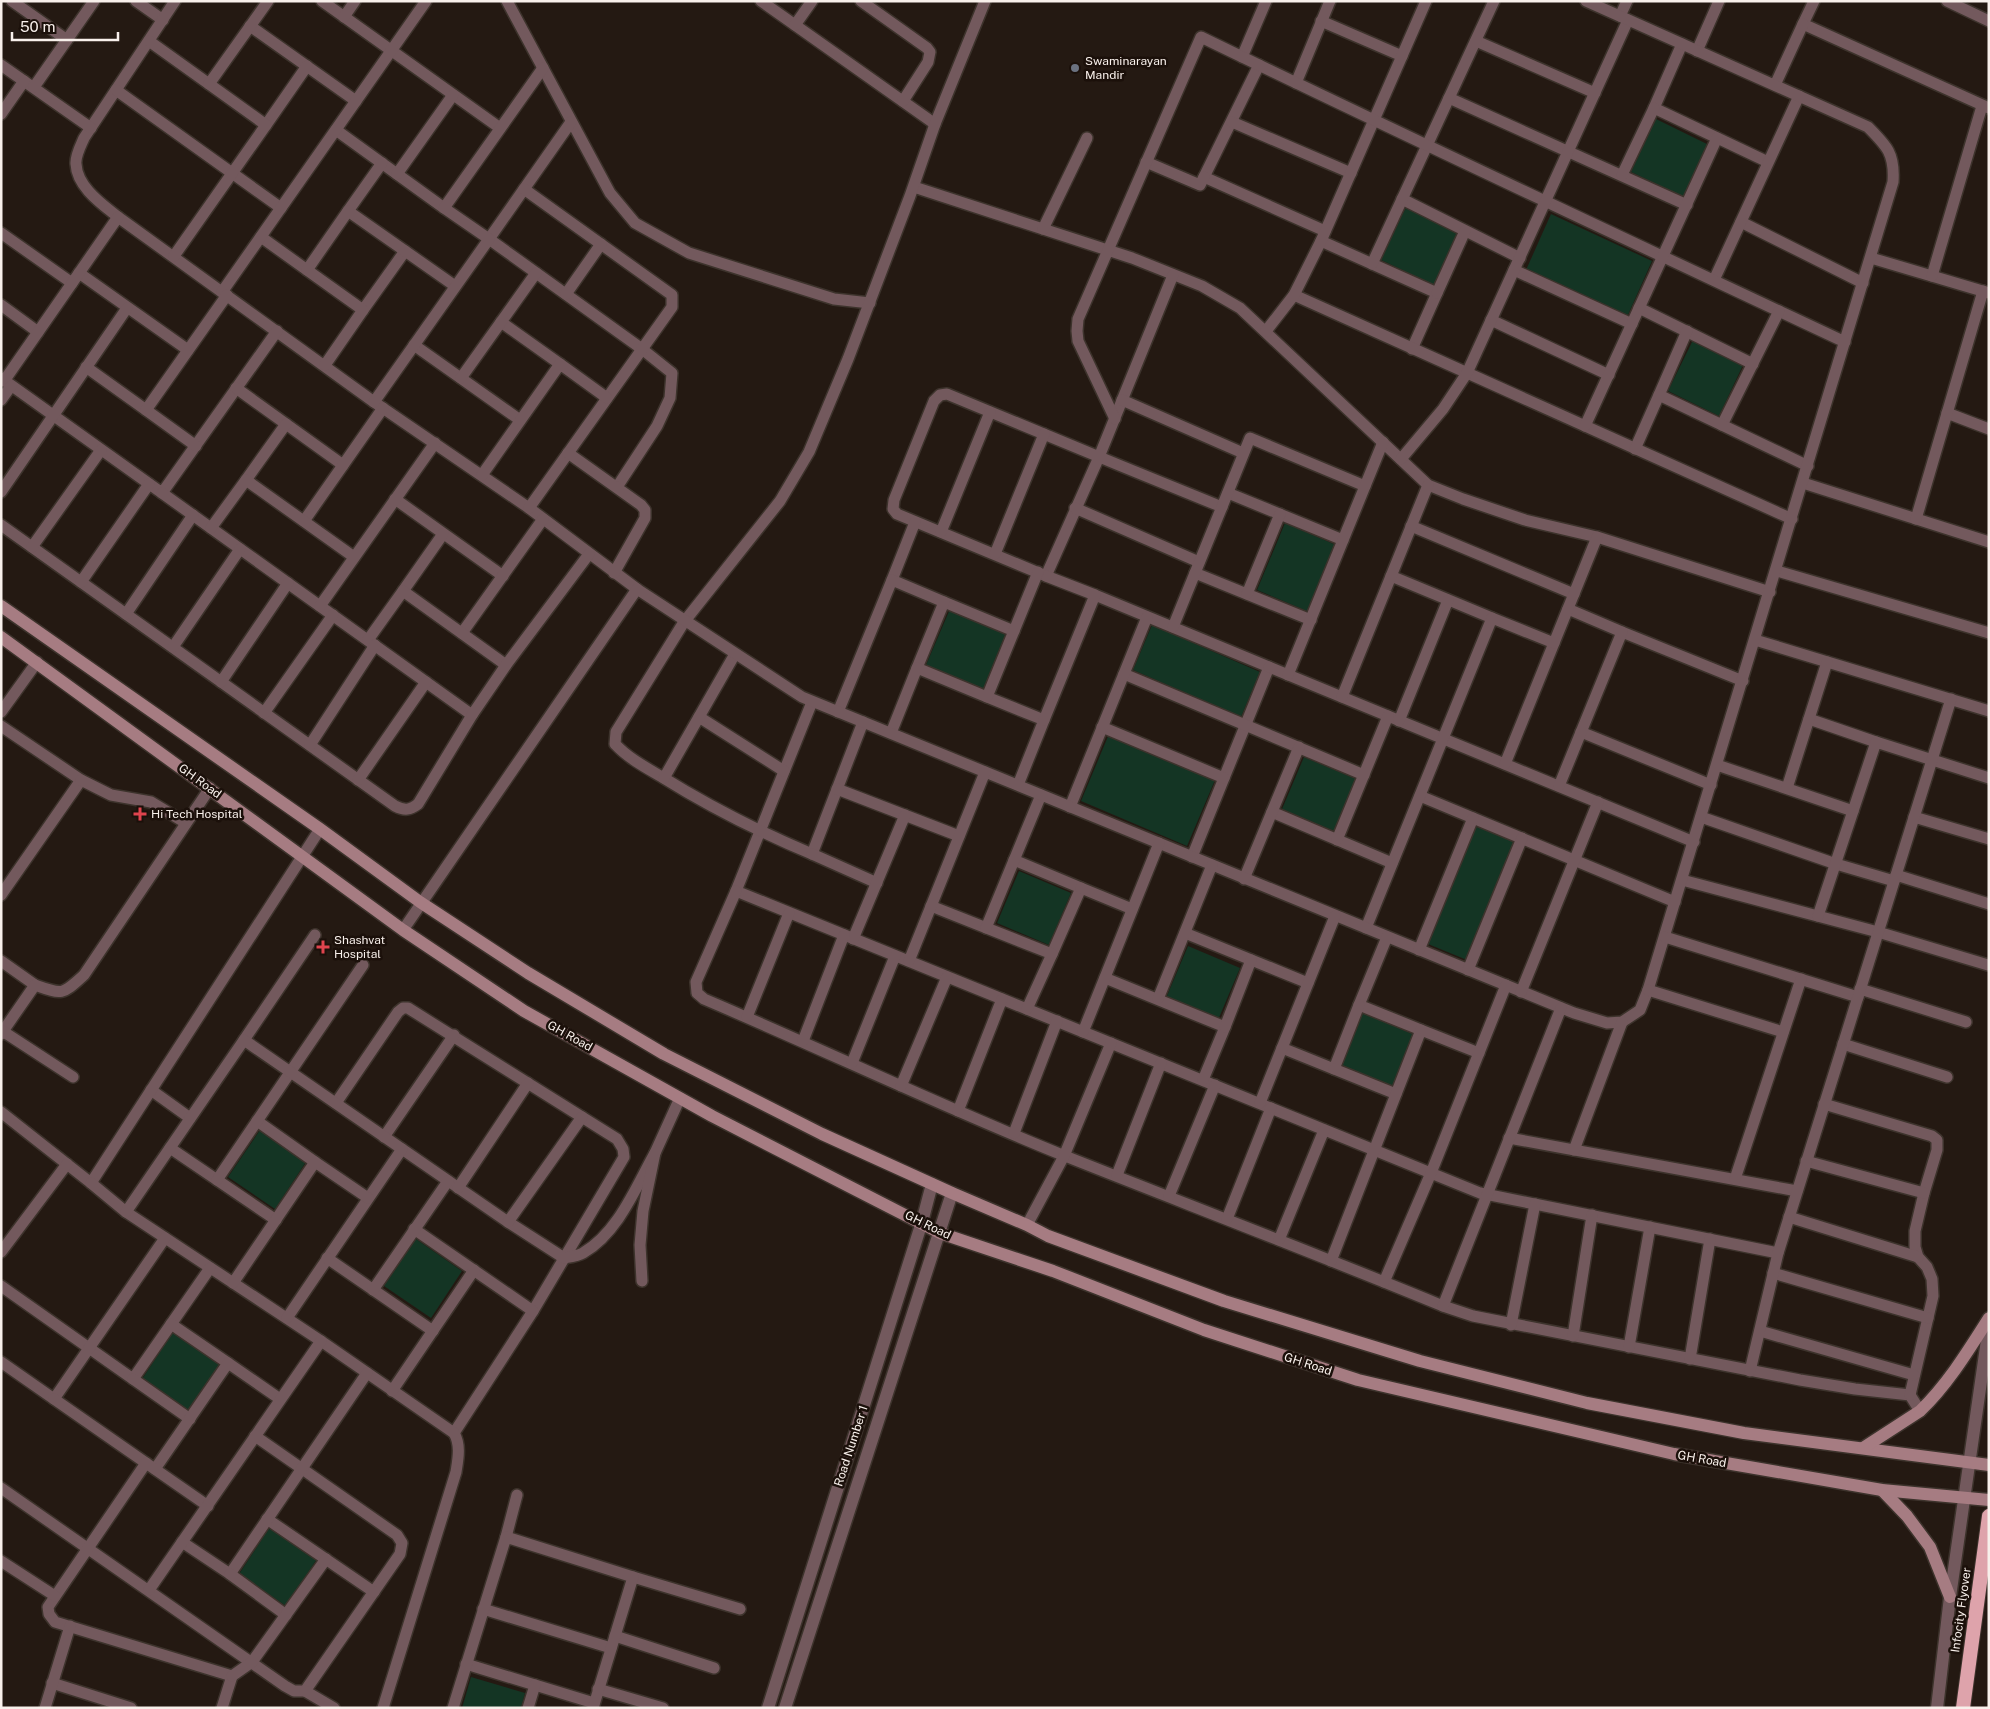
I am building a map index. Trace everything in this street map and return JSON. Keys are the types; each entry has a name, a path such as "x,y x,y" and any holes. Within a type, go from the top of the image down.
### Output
{"highway":[{"name":"Infocity Flyover","path":"1963,1708 1989,1516"}],"main road":[{"path":"1,606 320,829 420,902 528,973 664,1054 822,1134 1048,1236 1224,1301 1420,1361 1586,1403 1744,1434 1989,1465"},
{"name":"GH Road","path":"1,637 38,662 403,930 524,1011 680,1098 940,1233 1052,1271 1204,1330 1358,1380 1674,1454 1882,1490 1989,1500"},
{"path":"1863,1448 1920,1411 1961,1363 1989,1318"},
{"path":"1882,1490 1907,1516 1930,1547 1950,1597"}],"street":[{"path":"12,1 67,40"},
{"path":"1,114 67,40 94,1"},
{"path":"136,1 163,20"},
{"path":"176,1 84,138 75,162 78,175 96,200 379,405 530,508 614,573 684,622 802,698 1521,992 1607,1023 1622,1022 1640,1010 1648,990 1871,258 1893,182 1894,166 1887,145 1868,127 1586,1"},
{"path":"210,84 268,1"},
{"path":"322,1 500,128"},
{"path":"344,17 355,1"},
{"path":"146,410 188,350 261,237 426,1"},
{"path":"507,1 610,193 635,223 689,253 834,299 870,303"},
{"path":"761,1 935,124"},
{"path":"795,25 812,1"},
{"path":"861,1 930,52 928,62 903,102"},
{"path":"877,883 760,832 664,778 624,754 615,744 616,732 684,622 780,501 809,452 870,303 914,187 935,124 982,5 970,1"},
{"path":"1242,57 1266,1"},
{"path":"1296,83 1330,1"},
{"path":"1266,331 1294,295 1323,236 1426,1"},
{"path":"1372,264 1494,1"},
{"path":"1400,459 1443,409 1467,373 1595,93 1624,18 1627,1"},
{"path":"1697,50 1719,1"},
{"path":"1775,85 1814,1"},
{"path":"1946,1 1989,21"},
{"path":"1321,21 1402,56"},
{"path":"1803,24 1985,107 1932,276"},
{"path":"250,26 356,101"},
{"path":"1114,419 1078,341 1078,319 1201,37 1373,121 1845,342"},
{"path":"149,41 266,125"},
{"path":"1476,41 1595,93"},
{"path":"1622,175 1682,44"},
{"path":"1,65 91,128"},
{"path":"174,256 307,66"},
{"path":"1146,162 1200,185 1259,66"},
{"path":"444,208 543,68"},
{"path":"116,90 282,208"},
{"path":"397,174 453,94"},
{"path":"1714,280 1799,96"},
{"path":"1449,98 1687,205"},
{"path":"1654,108 1768,162"},
{"path":"304,521 344,465 414,345 571,122"},
{"path":"1232,122 1350,173"},
{"path":"336,130 566,294 672,373 670,398 657,426 617,487"},
{"path":"1043,229 1087,138"},
{"path":"1585,426 1717,138"},
{"path":"307,270 382,163"},
{"path":"1204,177 1323,236 1372,264 1437,293"},
{"path":"914,187 1108,250 1202,286 1240,308 1428,485 1525,520 1598,537 1770,592"},
{"path":"524,189 672,296 672,307 530,508"},
{"path":"1402,200 1520,258"},
{"path":"348,211 455,286"},
{"path":"1,400 6,382 38,332 118,217"},
{"path":"1741,222 1863,284"},
{"path":"1412,349 1465,231"},
{"path":"1,233 127,308 188,350"},
{"path":"261,237 363,310"},
{"path":"566,294 601,244"},
{"path":"325,365 405,251"},
{"path":"1871,258 1986,292 1916,519"},
{"path":"1514,270 1632,324"},
{"path":"461,378 536,273"},
{"path":"988,697 1014,631 1099,457 1173,275"},
{"path":"1294,295 1792,519"},
{"path":"1,305 38,332"},
{"path":"1,492 127,308"},
{"path":"1639,308 1753,364"},
{"path":"1722,425 1779,311"},
{"path":"1491,320 1609,375"},
{"path":"501,322 608,398"},
{"path":"162,493 277,331"},
{"path":"1635,449 1687,331"},
{"path":"414,345 520,420"},
{"path":"482,475 560,364"},
{"path":"86,367 196,446"},
{"path":"6,382 472,715"},
{"path":"236,388 344,465"},
{"path":"1222,507 947,394 940,395 934,401 894,500 893,509 897,514 916,522 1694,842"},
{"path":"1660,395 1808,466"},
{"path":"1122,400 1243,453"},
{"path":"941,532 990,412"},
{"path":"1947,414 1989,429"},
{"path":"211,528 286,424"},
{"path":"995,554 1044,434"},
{"path":"1173,628 1250,438 1365,486"},
{"path":"1288,675 1383,442"},
{"path":"320,606 435,443"},
{"path":"32,547 101,450"},
{"path":"568,453 617,487 645,510 645,518 614,573"},
{"path":"246,480 354,557"},
{"path":"1803,483 1989,542"},
{"path":"81,582 149,484"},
{"path":"1342,697 1428,485"},
{"path":"1228,493 1343,540"},
{"path":"395,499 503,576"},
{"path":"1075,508 1197,567 1247,594 1311,620"},
{"path":"1247,594 1280,514"},
{"path":"126,614 193,516"},
{"path":"462,633 544,519"},
{"path":"838,712 916,522"},
{"path":"1,525 358,780 403,810 411,809 418,804 472,715 506,665 589,554"},
{"path":"1411,526 1574,594"},
{"path":"310,745 403,591 444,534"},
{"path":"1505,764 1598,537"},
{"path":"172,647 240,549"},
{"path":"1776,571 1989,633"},
{"path":"1391,576 1554,643"},
{"path":"892,580 1014,631"},
{"path":"221,682 288,583"},
{"path":"403,930 420,902 637,589"},
{"path":"403,591 506,665"},
{"path":"1018,785 1095,596"},
{"path":"1337,840 1364,774 1394,718 1448,600"},
{"path":"891,733 944,602"},
{"path":"1568,609 1743,681"},
{"path":"264,713 333,615"},
{"path":"1070,807 1147,617"},
{"path":"1366,928 1492,618"},
{"path":"1559,786 1622,632"},
{"path":"1756,640 1989,711"},
{"path":"664,778 735,654"},
{"path":"1,712 38,662"},
{"path":"1787,788 1827,662"},
{"path":"1192,857 1269,667"},
{"path":"917,668 1044,720"},
{"path":"1124,674 1364,774"},
{"path":"358,780 426,682"},
{"path":"1750,1371 1778,1253 1951,699"},
{"path":"812,702 736,891 696,982 697,993 704,999 1064,1156 1117,1175 1443,1306 1473,1316 1750,1371 1855,1389 1910,1395"},
{"path":"699,717 784,771"},
{"path":"1809,719 1932,761 1989,778"},
{"path":"812,854 863,722"},
{"path":"1,726 81,780 112,795 151,802 186,824"},
{"path":"1102,728 1224,778"},
{"path":"1581,732 1711,785"},
{"path":"1818,916 1876,742"},
{"path":"1244,879 1299,747"},
{"path":"1717,765 1853,811"},
{"path":"909,961 985,772"},
{"path":"1,895 81,780"},
{"path":"1,961 35,985 56,992 66,992 84,976 210,788"},
{"path":"837,789 959,836"},
{"path":"986,928 1041,795"},
{"path":"1420,796 1675,902"},
{"path":"1521,992 1598,802"},
{"path":"1272,812 1392,862"},
{"path":"803,1041 849,937 877,883 905,815"},
{"path":"1701,817 1836,864 1989,904"},
{"path":"1914,817 1989,839"},
{"path":"1419,950 1472,818"},
{"path":"91,1183 320,829"},
{"path":"1468,970 1522,838"},
{"path":"1083,1032 1158,843"},
{"path":"1014,860 1132,909"},
{"path":"1158,1000 1212,865"},
{"path":"1682,880 1878,932 1988,965"},
{"path":"1027,1009 1081,888"},
{"path":"736,891 1324,1130 1487,1194 1778,1253"},
{"path":"931,906 1052,954"},
{"path":"747,1018 789,913"},
{"path":"1260,1103 1335,916"},
{"path":"1185,933 1308,983"},
{"path":"126,1212 315,935"},
{"path":"1334,1069 1387,937"},
{"path":"1665,937 1801,979 1966,1022"},
{"path":"852,1063 895,956"},
{"path":"1203,1080 1251,960"},
{"path":"217,1180 363,965"},
{"path":"901,1086 947,977"},
{"path":"1104,978 1225,1027"},
{"path":"1735,1179 1801,979"},
{"path":"35,985 2,1032 73,1077"},
{"path":"1384,1282 1431,1173 1506,985"},
{"path":"1648,990 1783,1032"},
{"path":"958,1111 1002,999"},
{"path":"1359,1005 1478,1053"},
{"path":"336,1103 403,1008 408,1008 416,1011 617,1139 623,1148 624,1157 533,1312 454,1433"},
{"path":"1443,1306 1561,1008"},
{"path":"1014,1133 1057,1021"},
{"path":"1574,1150 1622,1022"},
{"path":"1331,1261 1422,1030"},
{"path":"384,1137 454,1036"},
{"path":"244,1040 458,1188 564,1258 582,1254 605,1236 625,1208 655,1153 680,1098"},
{"path":"1027,1225 1064,1156 1111,1043"},
{"path":"1843,1044 1947,1077"},
{"path":"1282,1048 1396,1094"},
{"path":"1117,1175 1161,1063"},
{"path":"458,1188 528,1082"},
{"path":"1169,1196 1215,1085"},
{"path":"151,1090 190,1118"},
{"path":"1824,1104 1935,1137 1937,1140 1937,1150 1924,1193 1916,1231 1915,1247 1918,1257 1927,1267 1932,1279 1932,1296 1928,1318 1910,1395 1920,1411"},
{"path":"1226,1219 1271,1108"},
{"path":"1,1112 126,1212 287,1318 454,1433 457,1438 458,1453 456,1472 383,1708"},
{"path":"508,1222 582,1117"},
{"path":"257,1121 368,1198"},
{"path":"1279,1240 1324,1130"},
{"path":"1509,1138 1797,1191"},
{"path":"170,1148 276,1220"},
{"path":"287,1318 402,1149"},
{"path":"642,1281 640,1245 643,1211 655,1153"},
{"path":"233,1283 316,1162"},
{"path":"1806,1162 1924,1193"},
{"path":"1,1252 67,1164"},
{"path":"373,1290 448,1180"},
{"name":"Road Number 1","path":"768,1708 922,1222 932,1184"},
{"name":"Road Number 1","path":"785,1708 952,1193"},
{"path":"1511,1325 1535,1204"},
{"path":"1573,1336 1592,1215"},
{"path":"1789,1217 1918,1257"},
{"path":"1629,1347 1650,1227"},
{"path":"414,1229 533,1312"},
{"path":"54,1399 165,1238"},
{"path":"1690,1359 1710,1239"},
{"path":"327,1258 433,1331"},
{"path":"133,1379 210,1268"},
{"path":"392,1391 474,1270"},
{"path":"1773,1274 1928,1318"},
{"path":"1,1286 190,1419"},
{"path":"172,1324 280,1400"},
{"path":"1937,1708 1950,1597 1989,1326"},
{"path":"1760,1331 1914,1375"},
{"path":"149,1590 321,1341"},
{"path":"1,1362 208,1506"},
{"path":"228,1363 190,1419 150,1466 88,1548 48,1607 49,1614 56,1622 232,1676"},
{"path":"230,1574 367,1373"},
{"path":"255,1436 397,1535 402,1543 400,1554 304,1691"},
{"path":"1,1488 294,1691 304,1691 334,1708"},
{"path":"453,1708 506,1537 517,1495"},
{"path":"267,1519 374,1592"},
{"path":"506,1537 740,1609"},
{"path":"182,1542 286,1615"},
{"path":"222,1708 232,1676 252,1662 326,1559"},
{"path":"1,1561 55,1596"},
{"path":"466,1664 593,1705 633,1577"},
{"path":"484,1609 611,1648"},
{"path":"45,1708 70,1626"},
{"path":"615,1636 714,1668"},
{"path":"52,1683 131,1708"},
{"path":"528,1708 535,1685"},
{"path":"598,1689 663,1708"}],"green space":[{"path":"1656,119 1709,145 1684,197 1631,172"},
{"path":"1406,207 1459,233 1434,285 1381,260"},
{"path":"1551,214 1652,261 1627,317 1526,270"},
{"path":"1693,340 1743,365 1719,416 1668,391"},
{"path":"1285,523 1336,545 1309,612 1257,590"},
{"path":"950,609 1006,633 983,689 926,665"},
{"path":"1152,625 1260,672 1241,717 1133,670"},
{"path":"1109,734 1215,780 1187,846 1081,801"},
{"path":"1304,757 1356,779 1334,831 1282,809"},
{"path":"1475,826 1514,842 1467,960 1428,944"},
{"path":"1019,871 1071,893 1049,945 997,923"},
{"path":"1188,946 1240,968 1218,1020 1166,998"},
{"path":"1363,1013 1415,1035 1393,1087 1341,1065"},
{"path":"260,1130 306,1162 275,1209 228,1177"},
{"path":"416,1239 462,1271 431,1318 384,1286"},
{"path":"173,1332 220,1364 189,1411 142,1379"},
{"path":"270,1527 317,1559 286,1606 239,1574"},
{"path":"471,1677 525,1693 521,1708 462,1708"}],"place":[{"name":"Swaminarayan Mandir","path":"1075,68"},
{"name":"Hi Tech Hospital","path":"140,814"},
{"name":"Shashvat Hospital","path":"323,947"}]}
